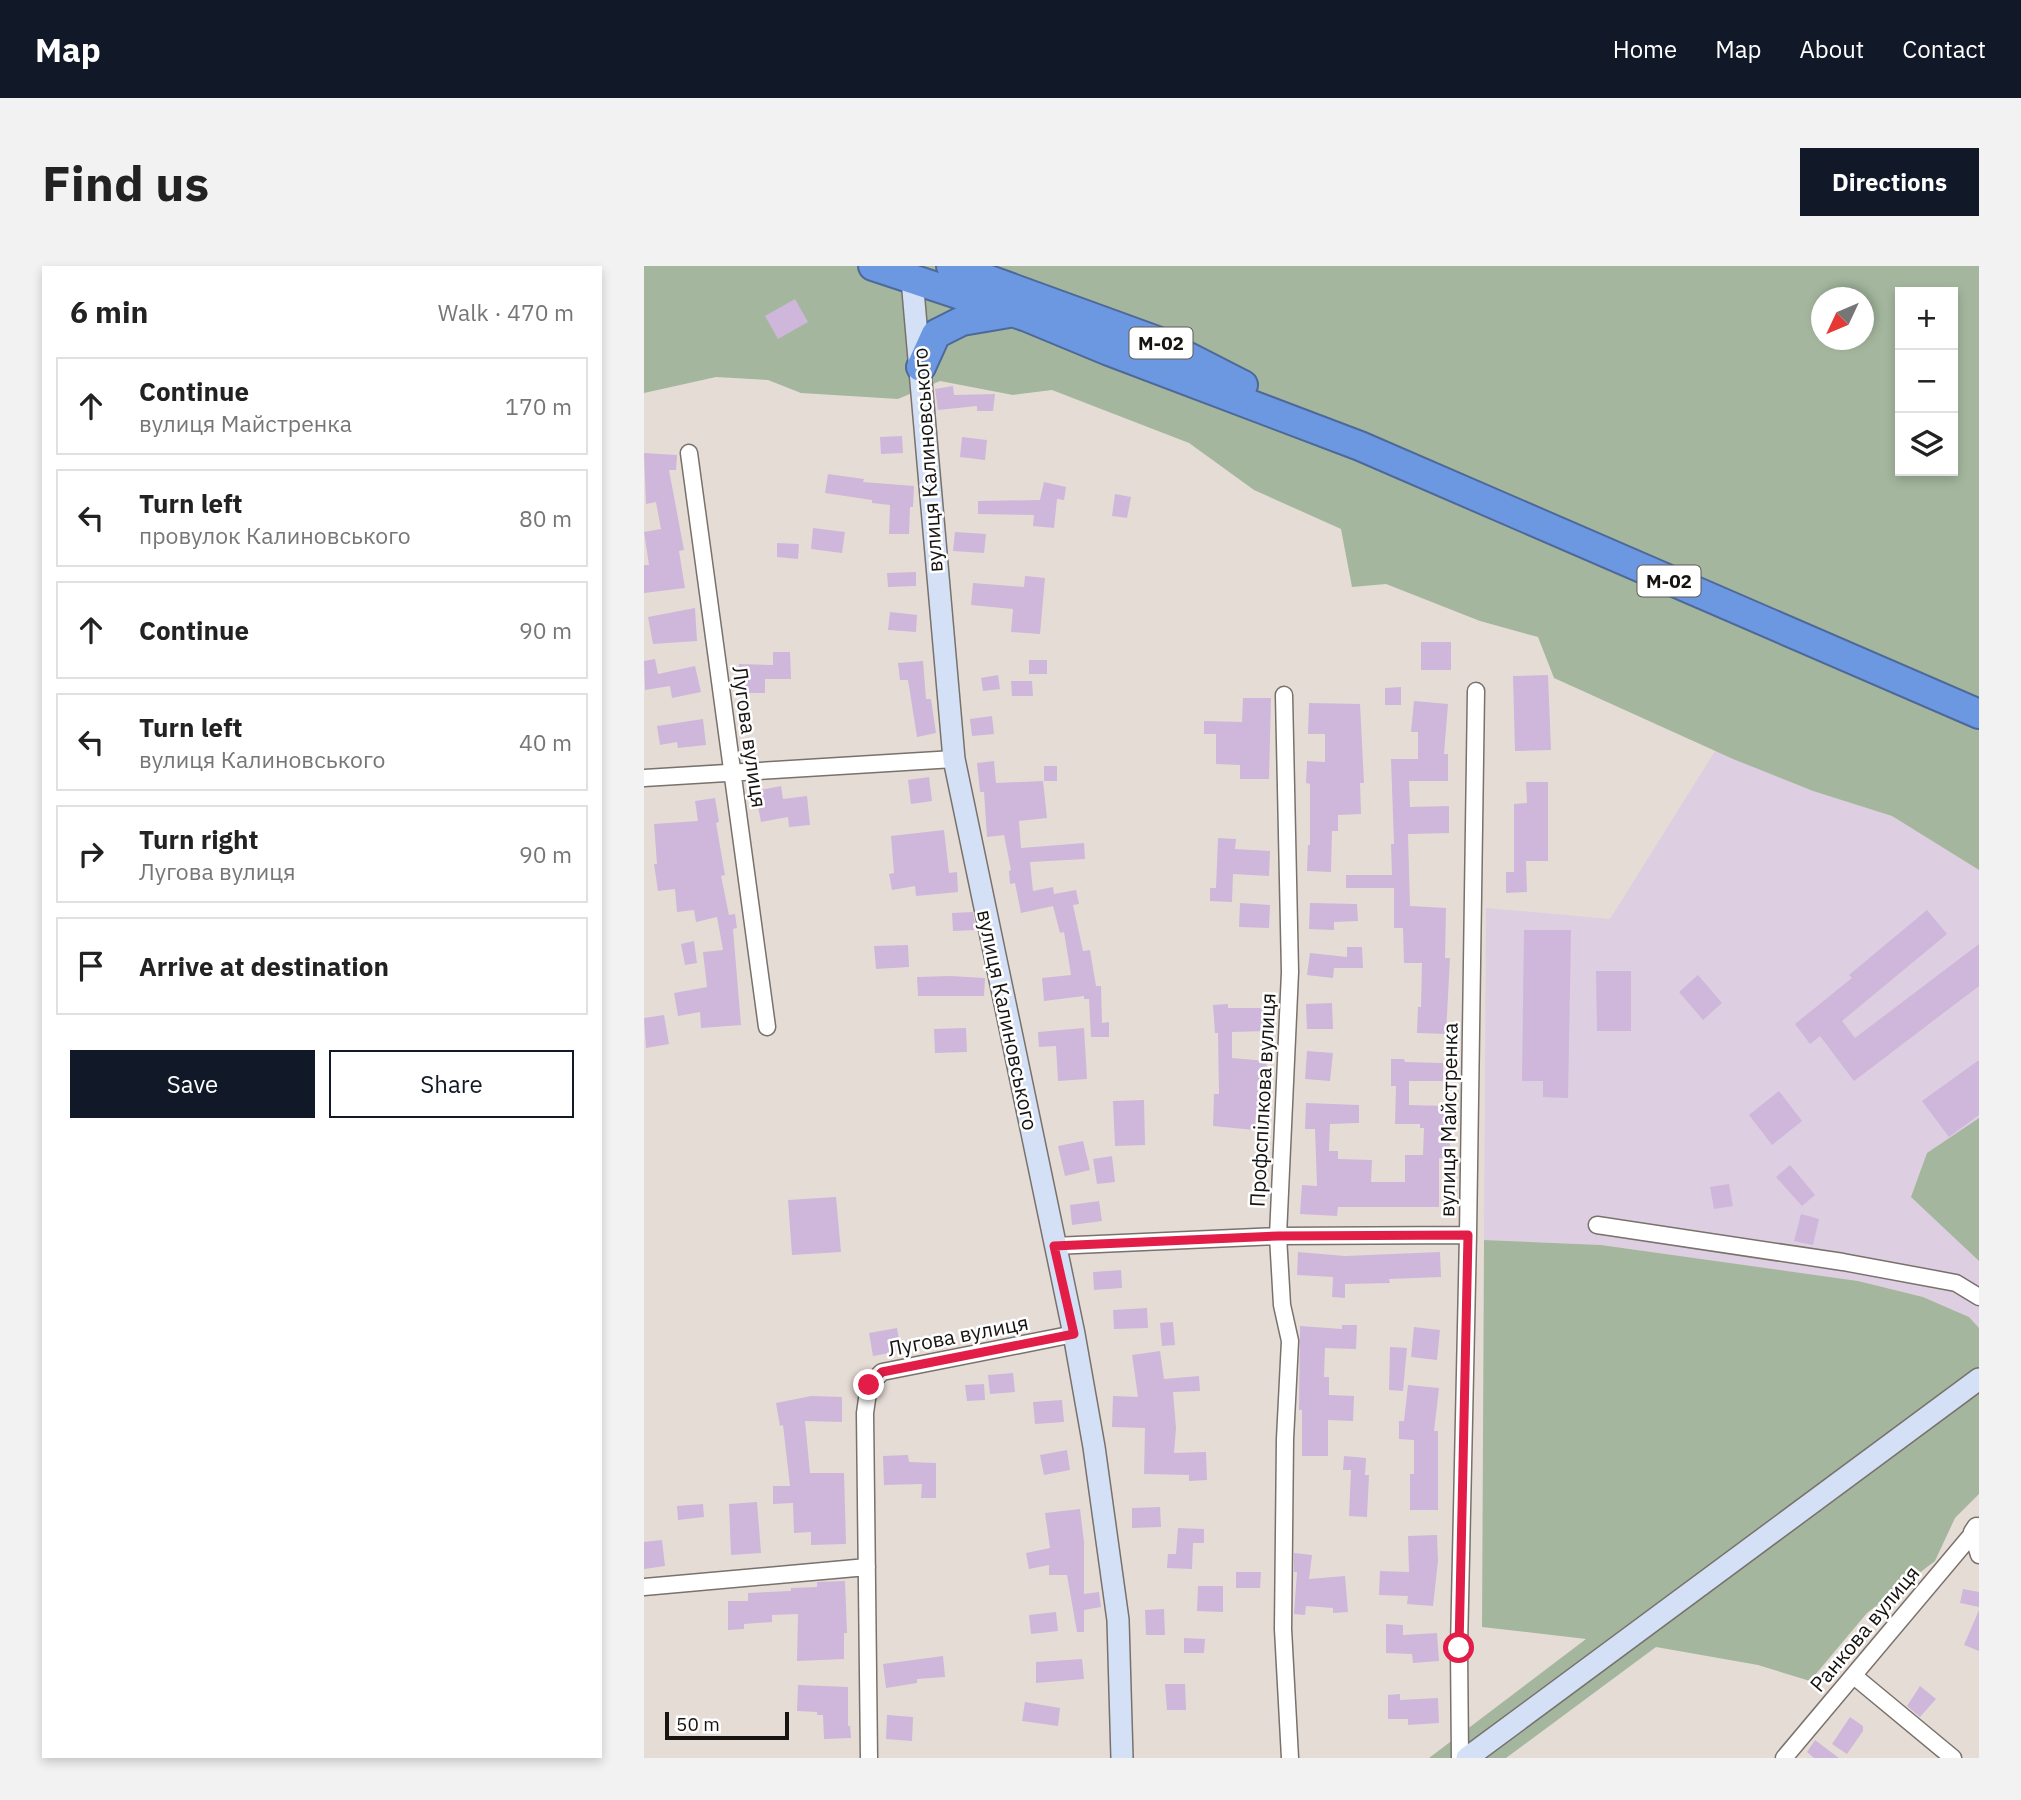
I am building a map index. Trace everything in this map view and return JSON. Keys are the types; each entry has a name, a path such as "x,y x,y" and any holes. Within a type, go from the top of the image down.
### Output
{"highway":[{"name":"М-02","path":"873,266 1012,312 1360,446 1979,714"},
{"name":"М-02","path":"951,266 1157,341 1360,446"},
{"path":"921,367 936,334 962,321 1012,312"}],"main road":[{"name":"вулиця Калиновського","path":"912,279 954,759 1074,1334 1094,1447 1118,1620 1122,1758"},
{"path":"1467,1758 1979,1379"}],"street":[{"name":"Лугова вулиця","path":"689,453 767,1027"},
{"name":"вулиця Майстренка","path":"1460,1758 1459,1648 1476,691"},
{"name":"Профспілкова вулиця","path":"1284,695 1290,972 1278,1236 1282,1305 1290,1341 1285,1439 1283,1629 1290,1758"},
{"path":"644,778 954,759"},
{"path":"1597,1225 1843,1262 1956,1283 1979,1297"},
{"path":"1054,1246 1278,1236 1468,1235"},
{"name":"Лугова вулиця","path":"869,1758 865,1413 869,1385 882,1372 1074,1334"},
{"path":"1977,1526 1979,1555"},
{"name":"Ранкова вулиця","path":"1784,1758 1977,1526"},
{"path":"644,1587 867,1567"},
{"path":"1854,1676 1953,1758"}],"shaded area":[{"path":"1715,751 1813,791 1892,816 1979,870 1979,1328 1969,1317 1923,1297 1858,1281 1601,1245 1484,1240 1486,908 1610,919"}],"green space":[{"path":"644,266 1979,266 1979,870 1892,816 1813,791 1733,759 1554,678 1538,637 1480,621 1386,584 1352,587 1341,529 1254,490 1189,443 1052,390 1013,395 940,381 898,399 801,393 768,380 716,377 644,393"},
{"path":"1979,1118 1979,1261 1911,1197 1927,1153"},
{"path":"1484,1240 1601,1245 1858,1281 1923,1297 1969,1317 1979,1328 1979,1494 1955,1518 1935,1561 1867,1613 1810,1681 1758,1665 1656,1647 1506,1758 1429,1758 1586,1639 1482,1627"}],"building":[{"path":"795,299 808,322 778,339 765,316"},
{"path":"953,386 954,395 995,394 993,411 977,411 977,406 938,410 935,389"},
{"path":"902,436 903,453 881,454 880,437"},
{"path":"962,437 987,440 985,460 960,457"},
{"path":"644,453 677,455 676,470 669,470 684,550 679,551 685,588 644,593 644,565 649,565 644,532 661,529 656,502 646,504"},
{"path":"828,474 864,479 863,482 914,486 909,534 889,534 890,505 825,493"},
{"path":"1044,482 1066,487 1064,500 1057,499 1054,528 1033,526 1034,515 978,514 978,501 1040,500"},
{"path":"1115,494 1131,497 1127,518 1112,516"},
{"path":"813,528 845,532 842,553 811,549"},
{"path":"955,532 986,534 984,553 953,551"},
{"path":"777,543 799,544 798,559 777,557"},
{"path":"916,572 916,586 888,587 887,573"},
{"path":"1025,576 1045,578 1040,634 1011,632 1013,609 971,605 973,583 1024,587"},
{"path":"695,608 697,641 653,644 648,617"},
{"path":"890,612 917,615 916,632 888,630"},
{"path":"1421,642 1451,642 1451,670 1421,670"},
{"path":"773,652 790,652 791,679 765,679 765,693 739,693 739,664 773,665"},
{"path":"655,659 658,674 695,666 701,692 672,698 670,686 645,690 644,661"},
{"path":"1029,660 1047,660 1047,674 1029,674"},
{"path":"923,661 926,699 931,699 936,733 917,737 908,680 900,680 898,663"},
{"path":"998,675 1000,689 983,691 981,678"},
{"path":"1548,675 1551,750 1515,751 1513,676"},
{"path":"1011,681 1032,681 1033,696 1012,696"},
{"path":"1401,687 1401,705 1385,705 1385,688"},
{"path":"1243,698 1271,698 1269,779 1240,779 1240,765 1216,764 1216,734 1204,734 1204,721 1242,722"},
{"path":"1414,701 1448,704 1444,754 1448,754 1448,781 1409,781 1410,807 1449,806 1449,833 1408,834 1410,906 1446,908 1445,958 1450,958 1446,1034 1417,1033 1418,1007 1421,1007 1422,963 1404,963 1403,928 1394,928 1394,888 1346,888 1346,875 1392,875 1391,844 1394,844 1391,759 1418,759 1418,732 1411,732"},
{"path":"1309,703 1360,704 1364,783 1360,783 1361,814 1338,815 1338,831 1332,831 1331,872 1307,871 1310,845 1310,784 1306,783 1307,761 1325,762 1325,734 1308,734"},
{"path":"992,716 994,734 972,736 970,719"},
{"path":"703,719 706,745 678,748 677,742 660,745 657,726"},
{"path":"994,761 996,783 1043,781 1047,818 1019,821 1021,848 1084,843 1085,859 1030,862 1033,891 1053,887 1054,894 1076,890 1079,904 1073,905 1083,951 1090,950 1096,986 1101,986 1102,1023 1109,1022 1109,1037 1091,1037 1089,999 1084,999 1084,996 1044,1001 1042,978 1071,975 1064,932 1060,933 1053,906 1021,913 1015,883 1010,884 1011,870 1004,835 987,837 984,792 980,792 977,763"},
{"path":"1044,766 1057,766 1057,781 1044,781"},
{"path":"929,777 932,801 911,804 908,780"},
{"path":"1526,782 1548,782 1548,861 1526,861 1527,892 1506,893 1506,872 1514,872 1514,804 1527,803"},
{"path":"781,786 783,799 807,796 810,825 789,827 788,817 761,822 755,791"},
{"path":"715,798 719,822 716,823 725,875 721,876 729,915 735,914 737,928 733,929 741,1025 701,1028 700,1012 678,1016 674,993 707,987 703,952 723,950 717,917 696,922 694,910 677,912 675,889 658,891 654,864 657,864 654,824 698,821 695,801"},
{"path":"944,830 949,873 957,872 958,892 916,896 915,886 892,890 889,874 894,873 891,836"},
{"path":"1218,838 1236,839 1235,849 1270,851 1269,876 1233,874 1232,902 1210,901 1210,888 1216,888"},
{"path":"1240,903 1270,905 1269,928 1239,927"},
{"path":"1310,903 1357,904 1358,921 1334,922 1334,930 1309,929"},
{"path":"1927,910 1947,934 1842,1021 1855,1038 1979,944 1979,986 1854,1081 1820,1036 1810,1044 1795,1024 1852,978 1849,975"},
{"path":"973,912 976,930 953,931 952,913"},
{"path":"1524,930 1571,930 1568,1098 1543,1097 1543,1081 1522,1081"},
{"path":"694,941 697,963 685,965 681,944"},
{"path":"908,945 909,967 876,969 874,946"},
{"path":"1347,947 1362,947 1363,968 1334,968 1333,978 1307,975 1310,953 1347,957"},
{"path":"1596,971 1631,971 1631,1031 1597,1031"},
{"path":"1698,975 1722,1003 1703,1020 1679,992"},
{"path":"917,977 985,978 984,996 918,996"},
{"path":"1332,1003 1333,1029 1307,1029 1306,1004"},
{"path":"1228,1004 1228,1008 1267,1008 1267,1031 1232,1032 1232,1058 1267,1061 1263,1100 1266,1100 1265,1131 1213,1126 1214,1094 1219,1094 1218,1033 1215,1033 1213,1005"},
{"path":"664,1015 669,1044 646,1048 644,1018"},
{"path":"966,1028 967,1052 935,1053 934,1029"},
{"path":"1084,1028 1087,1079 1058,1081 1056,1046 1039,1047 1038,1032"},
{"path":"1307,1051 1333,1053 1330,1081 1305,1079"},
{"path":"1391,1059 1443,1063 1443,1081 1409,1081 1409,1105 1447,1106 1446,1142 1450,1142 1450,1158 1439,1158 1439,1207 1338,1207 1337,1216 1300,1214 1302,1185 1317,1186 1315,1129 1305,1129 1306,1103 1359,1105 1359,1123 1330,1124 1329,1151 1338,1151 1338,1159 1372,1160 1371,1182 1405,1182 1405,1155 1423,1155 1424,1128 1420,1128 1420,1124 1395,1124 1396,1086 1391,1086"},
{"path":"1979,1060 1979,1115 1949,1137 1922,1101"},
{"path":"1779,1091 1802,1121 1772,1145 1749,1115"},
{"path":"1144,1100 1145,1145 1115,1146 1113,1101"},
{"path":"1083,1141 1090,1170 1065,1176 1058,1146"},
{"path":"1112,1156 1115,1182 1097,1184 1093,1159"},
{"path":"1790,1165 1815,1195 1802,1206 1776,1177"},
{"path":"1729,1184 1733,1206 1714,1209 1710,1187"},
{"path":"836,1197 841,1252 792,1255 788,1200"},
{"path":"1099,1201 1102,1221 1072,1225 1070,1205"},
{"path":"1801,1214 1819,1219 1813,1245 1794,1241"},
{"path":"1298,1252 1345,1256 1440,1252 1441,1277 1389,1279 1390,1283 1345,1284 1345,1298 1332,1297 1333,1277 1297,1275"},
{"path":"1121,1270 1122,1288 1094,1290 1093,1272"},
{"path":"1147,1308 1148,1328 1114,1329 1113,1310"},
{"path":"1173,1322 1175,1345 1162,1346 1160,1323"},
{"path":"1342,1325 1357,1325 1356,1349 1325,1348 1324,1377 1329,1377 1329,1395 1354,1396 1353,1421 1328,1420 1328,1456 1302,1456 1302,1410 1299,1410 1300,1326 1342,1329"},
{"path":"1414,1327 1440,1330 1437,1360 1411,1357"},
{"path":"897,1328 901,1351 873,1356 869,1333"},
{"path":"1390,1347 1407,1348 1403,1391 1389,1390"},
{"path":"1160,1351 1164,1379 1199,1376 1200,1391 1173,1392 1176,1428 1174,1453 1206,1452 1207,1480 1189,1481 1189,1475 1144,1474 1145,1428 1112,1427 1113,1396 1138,1397 1132,1355"},
{"path":"1013,1373 1015,1392 990,1394 988,1375"},
{"path":"984,1384 985,1400 967,1401 965,1385"},
{"path":"1408,1385 1439,1388 1434,1431 1438,1431 1438,1510 1410,1510 1414,1440 1399,1439 1399,1421 1404,1421"},
{"path":"811,1396 842,1397 842,1422 805,1421 810,1473 844,1473 846,1544 811,1545 811,1532 794,1533 793,1503 773,1504 773,1486 790,1486 783,1425 780,1426 776,1403"},
{"path":"1062,1400 1064,1422 1035,1424 1033,1402"},
{"path":"1067,1450 1070,1470 1044,1475 1040,1455"},
{"path":"908,1455 909,1462 936,1463 936,1498 921,1498 922,1484 884,1485 883,1456"},
{"path":"1344,1456 1366,1458 1365,1475 1369,1475 1367,1517 1349,1516 1351,1470 1343,1470"},
{"path":"757,1502 761,1553 731,1555 729,1504"},
{"path":"703,1504 704,1517 678,1520 677,1506"},
{"path":"1160,1507 1161,1527 1132,1528 1132,1508"},
{"path":"1080,1509 1084,1542 1084,1594 1099,1592 1101,1607 1084,1610 1084,1632 1077,1632 1067,1575 1049,1575 1049,1565 1029,1569 1026,1553 1050,1548 1045,1513"},
{"path":"1178,1528 1204,1529 1204,1543 1193,1543 1192,1569 1167,1568 1168,1554 1176,1554"},
{"path":"1437,1535 1438,1561 1433,1606 1407,1604 1408,1596 1379,1595 1380,1571 1409,1572 1408,1536"},
{"path":"662,1540 665,1566 644,1569 644,1542"},
{"path":"1294,1553 1312,1555 1309,1579 1345,1576 1348,1612 1333,1613 1333,1608 1306,1606 1305,1615 1294,1614 1297,1572 1294,1572"},
{"path":"1236,1572 1261,1572 1260,1588 1236,1588"},
{"path":"845,1581 847,1633 844,1633 844,1659 797,1661 798,1614 772,1615 772,1622 744,1624 744,1629 728,1630 728,1601 748,1601 748,1593 791,1591 791,1588 817,1587 817,1582"},
{"path":"1198,1586 1223,1586 1223,1612 1197,1611"},
{"path":"1963,1589 1979,1592 1979,1607 1960,1603"},
{"path":"1164,1609 1165,1635 1146,1635 1145,1610"},
{"path":"1979,1610 1979,1651 1964,1645"},
{"path":"1056,1612 1058,1631 1031,1634 1029,1615"},
{"path":"1386,1624 1403,1625 1403,1635 1437,1633 1439,1661 1413,1663 1412,1654 1386,1653"},
{"path":"1184,1638 1205,1639 1204,1653 1184,1653"},
{"path":"943,1656 945,1677 917,1679 917,1683 886,1688 883,1664"},
{"path":"1082,1659 1084,1679 1036,1683 1036,1662"},
{"path":"1165,1684 1185,1684 1186,1710 1167,1710"},
{"path":"798,1685 848,1687 848,1726 851,1738 824,1739 823,1715 797,1711"},
{"path":"1920,1686 1936,1699 1920,1717 1907,1706"},
{"path":"1400,1694 1400,1700 1438,1698 1439,1723 1408,1725 1408,1719 1388,1719 1388,1695"},
{"path":"1025,1702 1060,1708 1058,1726 1022,1721"},
{"path":"887,1715 913,1717 912,1741 886,1739"},
{"path":"1850,1717 1863,1726 1863,1731 1847,1754 1832,1744"},
{"path":"1815,1740 1839,1758 1814,1758 1807,1752"}],"route":[{"path":"869,1385 882,1372 1074,1334 1054,1246 1278,1236 1468,1235 1459,1648"}]}
